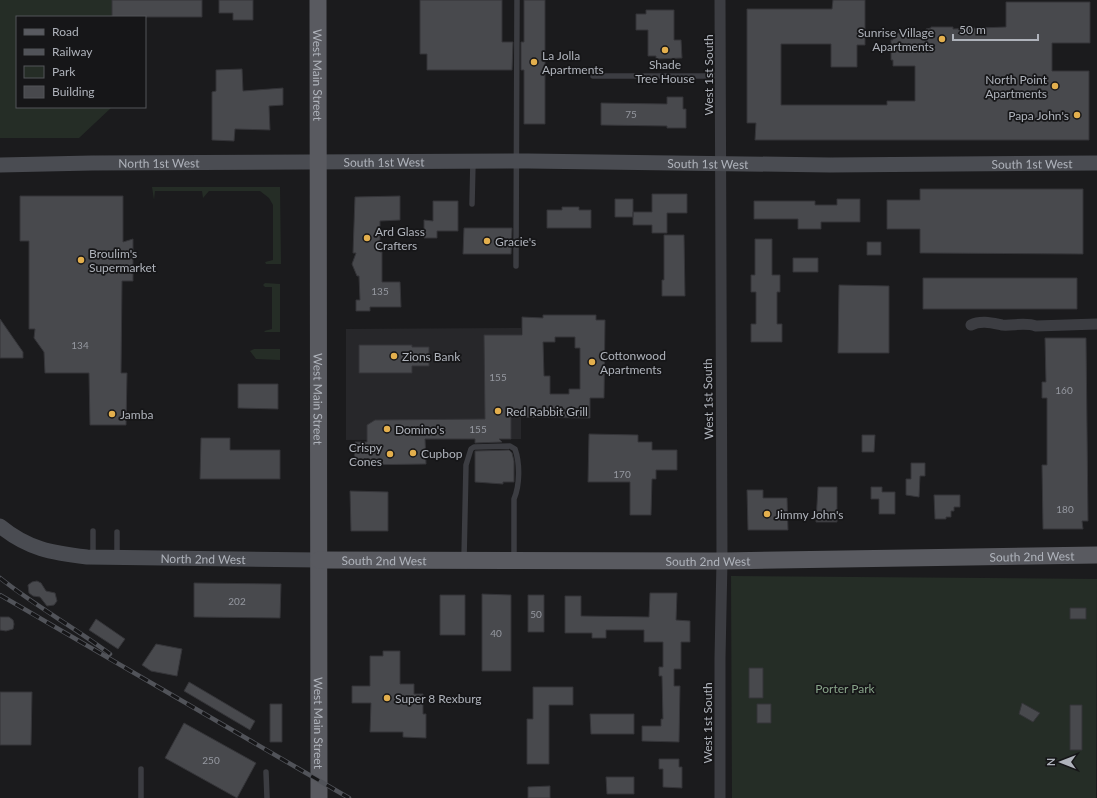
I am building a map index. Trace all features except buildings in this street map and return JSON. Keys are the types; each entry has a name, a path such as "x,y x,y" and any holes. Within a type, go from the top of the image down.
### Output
{"main road":[{"name":"West Main Street","path":"318,0 319,798"},
{"name":"South 2nd West","path":"319,560 722,561 1097,555"}],"street":[{"name":"West 1st South","path":"720,0 720,360 722,561 720,798"},
{"name":"North 1st West","path":"0,165 92,162 319,163"},
{"name":"South 1st West","path":"319,163 516,162 830,165 1097,163"},
{"path":"971,325 975,323 994,323 1002,325 1030,324 1036,326 1097,324"},
{"name":"North 2nd West","path":"0,526 22,541 36,548 52,553 90,557 319,560"}],"lane":[{"path":"516,266 517,0"},
{"path":"593,76 721,76"},
{"path":"472,204 473,162"},
{"path":"464,560 466,459 471,449 474,447 510,446 515,449 518,456 517,490 514,498 514,560"},
{"path":"90,557 93,532"},
{"path":"117,532 117,557"},
{"path":"141,769 141,798"},
{"path":"266,772 266,798"}],"shaded area":[{"path":"521,328 521,439 346,440 346,329"}],"green space":[{"path":"0,0 112,0 112,16 16,16 16,108 111,108 79,138 0,138"},
{"path":"152,187 280,187 281,264 266,264 265,262 273,260 273,205 269,198 260,191 209,191 203,198 202,191 155,191 154,200"},
{"path":"265,283 280,284 280,332 264,331 272,329 272,287 265,287 263,285"},
{"path":"254,349 280,349 280,360 256,359 250,351"},
{"name":"Porter Park","path":"731,576 1097,579 1096,798 732,798"}],"railway":[{"path":"0,578 110,654"},
{"path":"0,595 349,798"}],"place":[{"name":"Sunrise Village Apartments","path":"942,39"},
{"name":"Shade Tree House","path":"665,50"},
{"name":"La Jolla Apartments","path":"534,62"},
{"name":"North Point Apartments","path":"1055,86"},
{"name":"Papa John's","path":"1077,115"},
{"name":"Ard Glass Crafters","path":"367,238"},
{"name":"Gracie's","path":"487,241"},
{"name":"Broulim's Supermarket","path":"81,260"},
{"name":"Zions Bank","path":"394,356"},
{"name":"Cottonwood Apartments","path":"592,362"},
{"name":"Red Rabbit Grill","path":"498,411"},
{"name":"Jamba","path":"112,414"},
{"name":"Domino's","path":"387,429"},
{"name":"Cupbop","path":"413,453"},
{"name":"Crispy Cones","path":"390,454"},
{"name":"Jimmy John's","path":"767,514"},
{"name":"Super 8 Rexburg","path":"387,698"}]}
